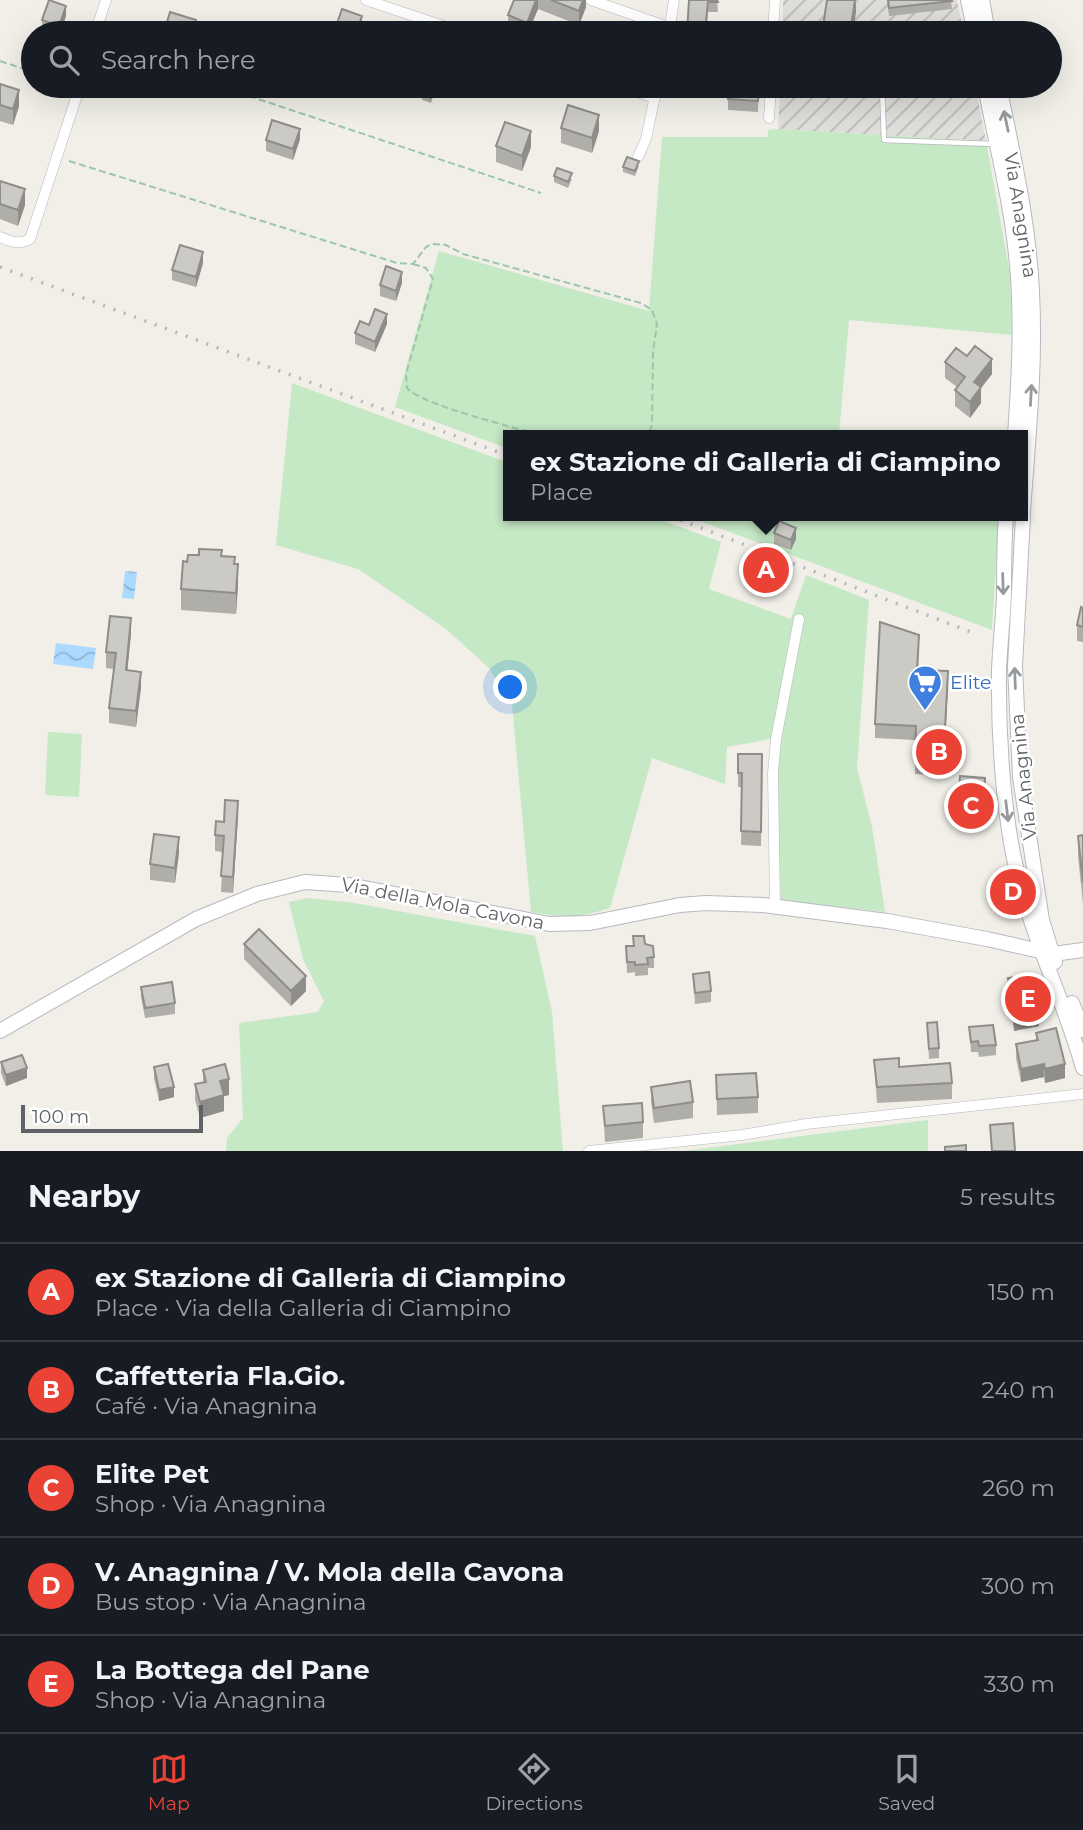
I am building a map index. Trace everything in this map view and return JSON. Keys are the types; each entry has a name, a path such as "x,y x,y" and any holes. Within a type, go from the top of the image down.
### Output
{"main road":[{"path":"968,0 972,21"},
{"path":"982,0 986,21"},
{"name":"Via Anagnina","path":"987,98 1015,249 1021,337 1015,430"},
{"name":"Via Anagnina","path":"1001,98 1020,187 1032,291 1033,354 1028,434"},
{"name":"Via Anagnina","path":"1006,521 999,673 1006,800 1014,858 1023,897 1083,1030"},
{"name":"Via Anagnina","path":"1023,521 1015,655 1018,738 1027,832 1047,953 1083,1068"},
{"name":"Via della Mola Cavona","path":"0,1031 197,919 257,894 295,884 316,882 349,885 562,925 590,923 680,905 775,905 899,923 1047,953 1083,950"}],"street":[{"path":"99,21 106,0"},
{"path":"366,0 428,21"},
{"path":"591,0 646,21"},
{"path":"671,21 674,0"},
{"path":"774,21 775,0"},
{"path":"0,237 23,243 30,239 76,98"},
{"path":"638,157 646,139 654,98"},
{"path":"769,118 770,98"},
{"path":"775,905 773,774 799,619"},
{"path":"1002,740 1018,738"},
{"path":"589,1151 1083,1094"}],"lane":[{"path":"882,98 884,140 997,144"}],"path":[{"path":"0,61 21,68"},
{"path":"255,98 541,193"},
{"path":"58,158 397,264 413,264 429,271 433,279 406,374 407,388 411,393 430,401 524,430"},
{"path":"413,264 426,247 438,243 463,254 641,303 652,310 657,324 653,352 650,430"}],"shaded area":[{"path":"783,0 957,0 961,21 782,21"},
{"path":"779,98 977,98 986,141 778,129"}],"green space":[{"path":"768,130 986,141 1010,274 1012,335 849,320 839,430 503,430 503,447 395,407 439,251 649,311 662,137 768,137"},
{"path":"292,383 503,461 503,521 664,521 721,542 709,589 791,619 806,575 869,600 857,768 872,827 885,912 781,900 777,780 781,737 727,747 725,784 652,758 610,908 571,916 531,912 512,704 488,667 446,629 358,569 276,545"},
{"path":"700,521 999,521 992,630"},
{"path":"48,732 82,734 79,797 45,795"},
{"path":"308,898 354,903 535,936 552,1012 563,1151 226,1151 227,1138 243,1118 239,1023 318,1012 324,1001 303,959 289,902"},
{"path":"928,1120 928,1151 684,1151"}],"water":[{"path":"125,571 137,572 134,599 122,598"},
{"path":"56,643 96,648 93,669 53,664"}],"building":[{"path":"49,0 66,6 61,21 42,20"},
{"path":"514,0 536,0 528,21 508,15"},
{"path":"551,0 583,0 579,11"},
{"path":"689,0 717,0 718,2 708,2 706,21 688,21"},
{"path":"827,0 855,0 852,21 824,21"},
{"path":"888,0 951,0 952,1 889,8"},
{"path":"342,9 362,16 360,21 338,21"},
{"path":"170,12 196,20 196,21 167,21"},
{"path":"0,84 19,90 13,109 0,105"},
{"path":"728,98 758,98 758,101"},
{"path":"568,105 599,115 592,138 561,128"},
{"path":"272,120 300,129 293,149 266,140"},
{"path":"505,122 531,131 522,156 496,146"},
{"path":"627,157 639,161 635,171 623,167"},
{"path":"557,168 572,173 568,182 554,176"},
{"path":"0,181 25,189 18,210 0,204"},
{"path":"180,245 203,252 196,277 172,270"},
{"path":"386,266 402,272 396,291 380,285"},
{"path":"375,309 387,314 375,342 355,333 360,321 369,325"},
{"path":"975,346 992,359 974,382 981,387 970,402 955,390 965,377 945,362 956,348 967,356"},
{"path":"779,521 796,528 791,540 774,533"},
{"path":"759,548 777,555 772,570 754,563"},
{"path":"199,549 222,550 221,556 235,557 234,564 238,564 236,593 181,589 183,561 187,562 188,555 199,555"},
{"path":"1081,607 1083,608 1083,627 1077,625"},
{"path":"110,616 131,618 126,670 141,672 136,711 109,708 116,653 106,652"},
{"path":"880,622 919,635 917,670 948,671 941,761 915,760 916,726 875,724"},
{"path":"738,754 762,754 761,832 741,831 742,773 738,773"},
{"path":"960,776 985,778 982,826 957,824"},
{"path":"225,800 238,801 233,877 221,876 224,836 215,835 216,821 224,822"},
{"path":"154,834 179,837 175,868 150,864"},
{"path":"1083,835 1083,883 1078,836"},
{"path":"259,929 306,976 291,991 244,944"},
{"path":"633,936 644,936 645,944 653,946 654,957 647,958 648,964 635,965 635,962 627,962 626,946 634,946"},
{"path":"709,972 711,991 695,993 693,974"},
{"path":"1031,975 1039,1010 1014,1016 1008,978"},
{"path":"172,982 175,1003 145,1008 141,987"},
{"path":"937,1022 939,1048 929,1049 927,1023"},
{"path":"993,1025 996,1045 979,1046 978,1041 971,1042 969,1027"},
{"path":"1056,1028 1065,1064 1045,1069 1044,1064 1021,1069 1016,1044 1038,1040 1036,1033"},
{"path":"22,1055 27,1068 6,1075 1,1062"},
{"path":"899,1058 899,1067 950,1063 952,1083 877,1087 874,1060"},
{"path":"168,1064 174,1087 159,1090 154,1067"},
{"path":"225,1064 229,1079 220,1081 224,1095 200,1102 195,1084 206,1082 203,1070"},
{"path":"756,1073 758,1097 717,1099 716,1075"},
{"path":"690,1081 693,1102 654,1108 651,1087"},
{"path":"642,1103 643,1122 605,1126 603,1106"},
{"path":"1013,1123 1015,1151 992,1151 990,1125"},
{"path":"966,1145 966,1151 945,1151 945,1147"}],"railway":[{"path":"0,267 503,454"},
{"path":"683,521 976,634"}],"place":[{"name":"ex Stazione di Galleria di Ciampino","path":"766,570"},
{"name":"Elite","path":"925,712"},
{"name":"Caffetteria Fla.Gio.","path":"939,752"},
{"name":"Elite Pet","path":"971,806"},
{"name":"V. Anagnina / V. Mola della Cavona","path":"1013,892"},
{"name":"La Bottega del Pane","path":"1028,999"}]}
